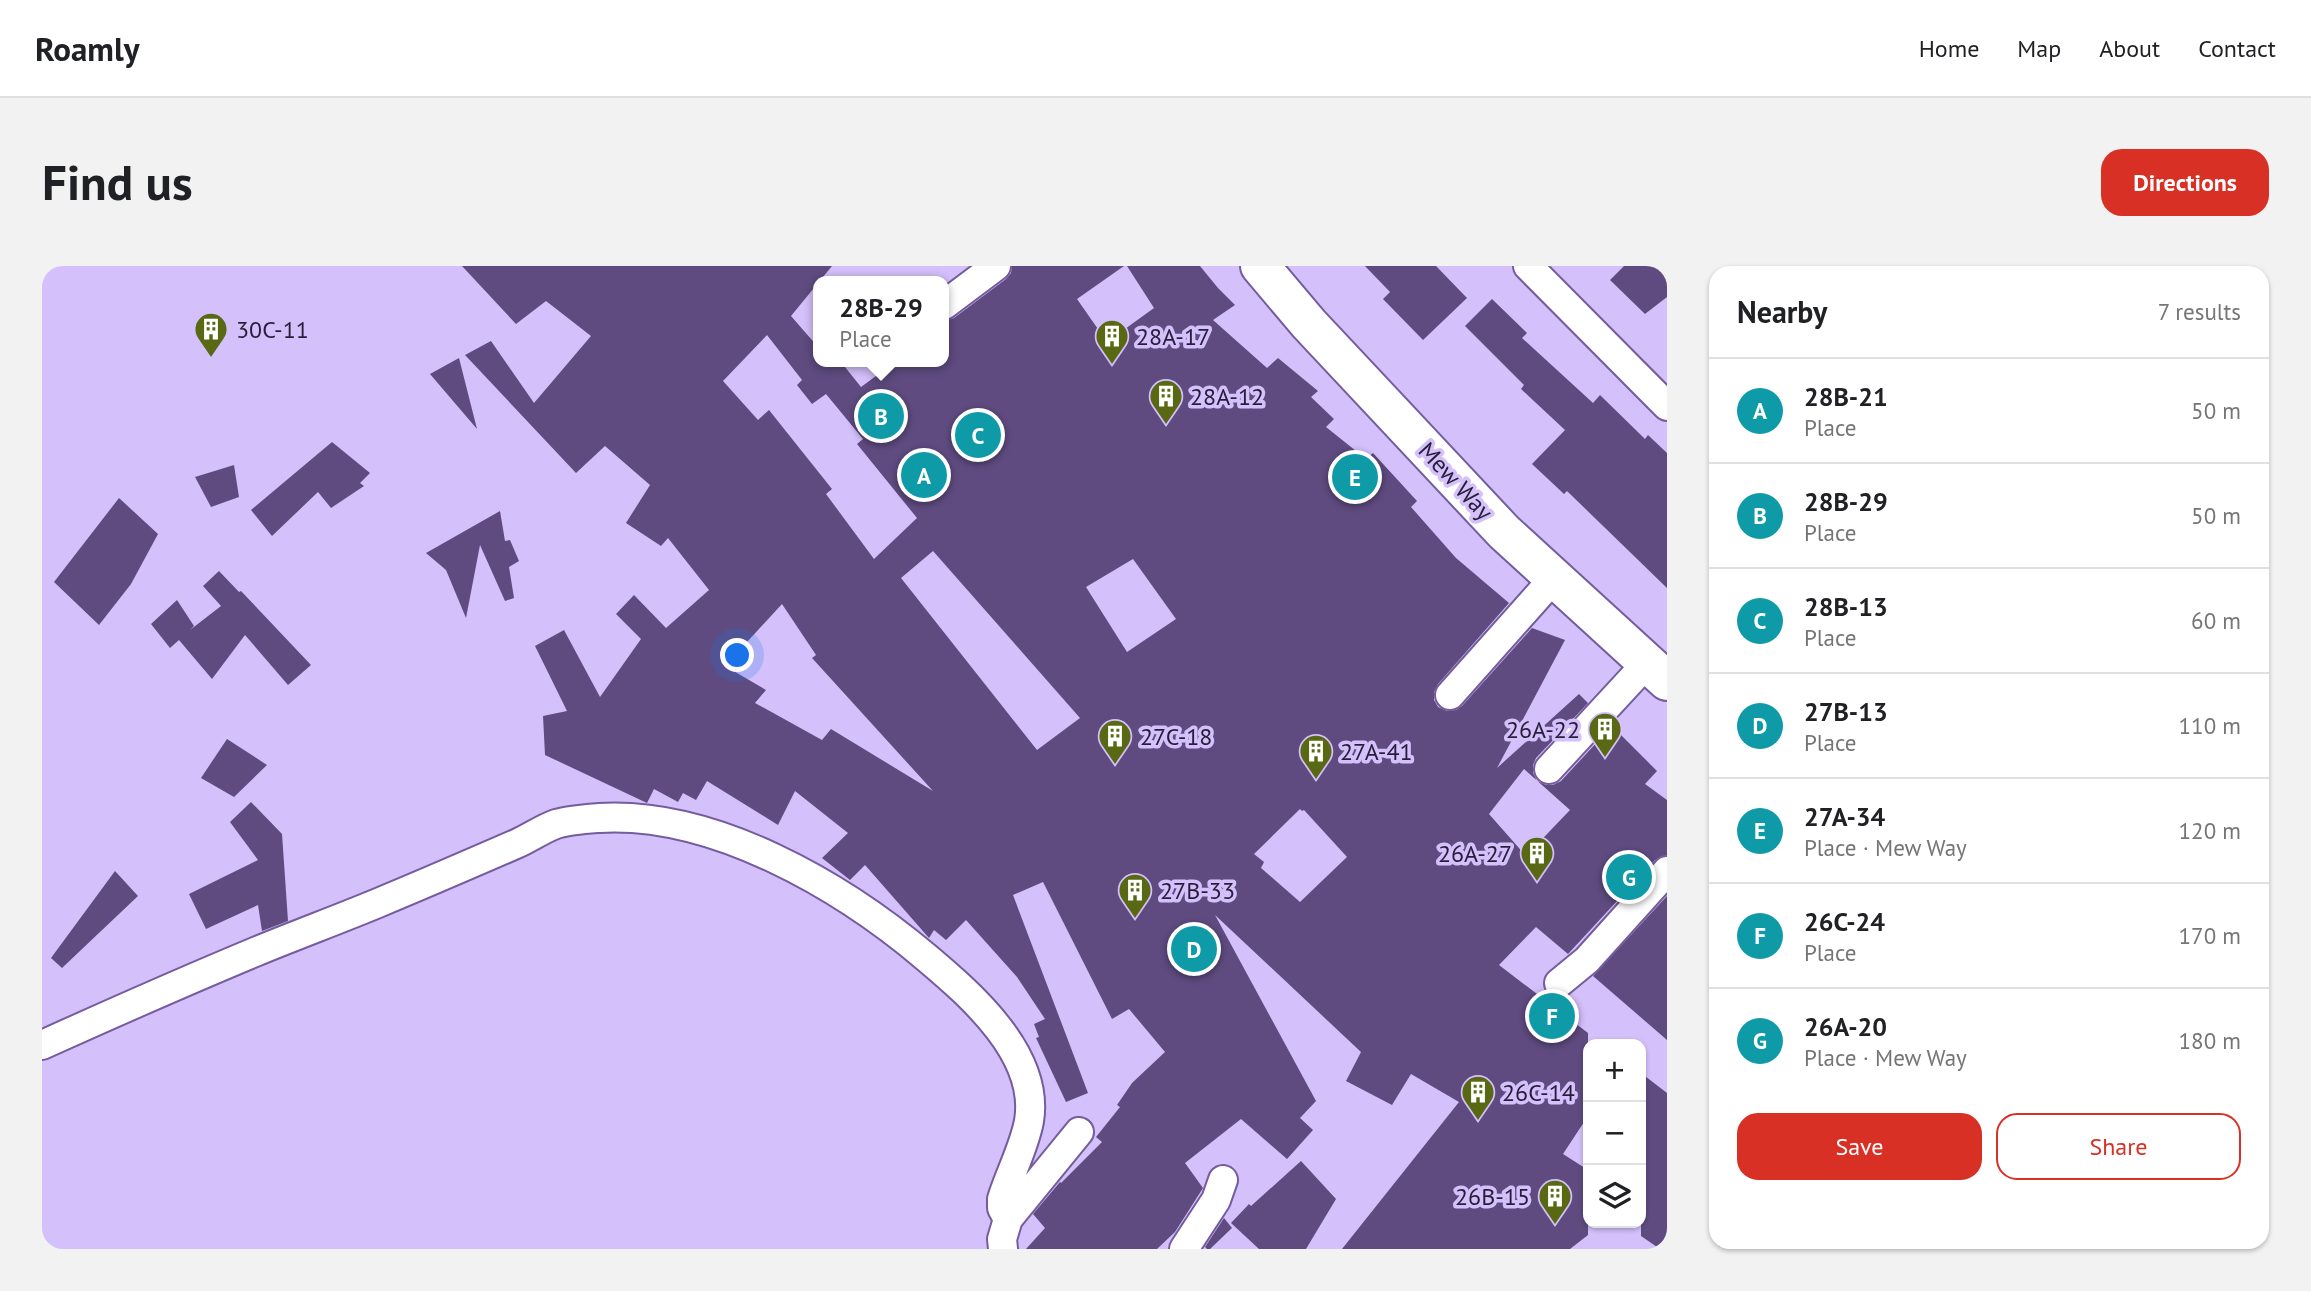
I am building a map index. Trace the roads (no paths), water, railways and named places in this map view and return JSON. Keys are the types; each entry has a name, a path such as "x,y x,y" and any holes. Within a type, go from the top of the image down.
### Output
{"main road":[{"name":"Mew Way","path":"1260,266 1309,324 1495,522 1657,672"}],"street":[{"path":"949,302 996,266"},
{"path":"1528,266 1667,406"},
{"path":"1450,695 1554,578"},
{"path":"1549,769 1657,672"},
{"path":"42,1045 246,956 377,904 521,842 555,824 613,818 654,820 720,835 824,884 893,929 981,1010 1005,1036 1021,1063 1029,1098 1029,1121 1002,1199 1002,1208 1008,1219"},
{"path":"1559,983 1587,960 1667,871"},
{"path":"1003,1249 1002,1239 1008,1219 1079,1132"},
{"path":"1184,1249 1216,1200 1223,1180"}],"place":[{"name":"30C-11","path":"211,359"},
{"name":"28A-17","path":"1112,366"},
{"name":"28B-29","path":"881,416"},
{"name":"28A-12","path":"1166,426"},
{"name":"28B-13","path":"978,435"},
{"name":"28B-21","path":"924,475"},
{"name":"27A-34","path":"1355,477"},
{"name":"26A-22","path":"1605,759"},
{"name":"27C-18","path":"1115,766"},
{"name":"27A-41","path":"1316,781"},
{"name":"26A-20","path":"1629,877"},
{"name":"26A-27","path":"1537,883"},
{"name":"27B-33","path":"1135,920"},
{"name":"27B-13","path":"1194,949"},
{"name":"26C-24","path":"1552,1016"},
{"name":"26C-14","path":"1478,1122"},
{"name":"26B-15","path":"1555,1226"}]}
